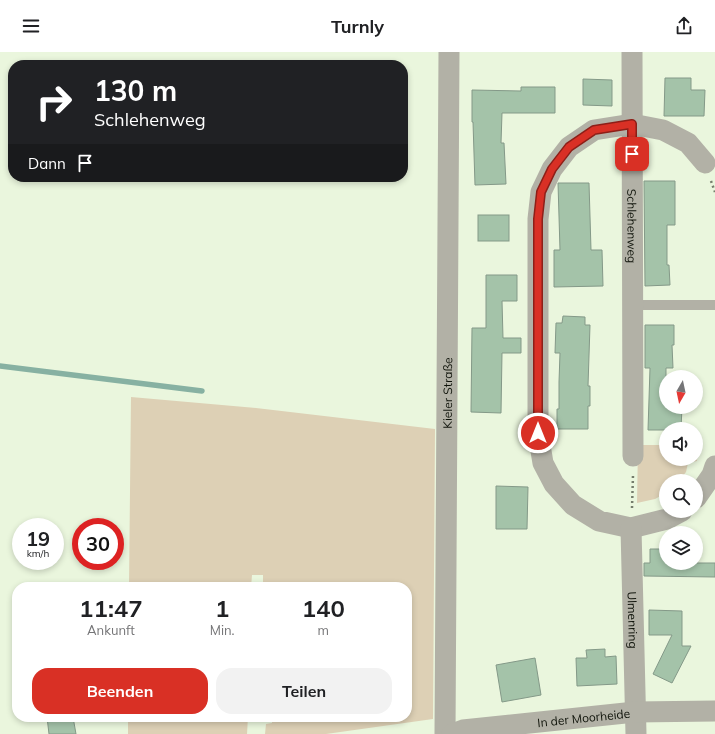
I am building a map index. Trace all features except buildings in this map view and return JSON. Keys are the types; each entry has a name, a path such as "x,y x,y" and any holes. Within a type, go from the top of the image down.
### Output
{"street":[{"name":"Kieler Straße","path":"445,734 449,52"},
{"name":"Schlehenweg","path":"632,52 634,456"},
{"path":"669,518 631,528 599,521 573,505 554,484 543,463 538,433 538,219 541,192 552,169 569,147 594,130 632,124 663,130 688,143 705,163"},
{"path":"703,488 712,475 715,466"},
{"name":"Ulmenring","path":"631,528 636,734"},
{"name":"In der Moorheide","path":"452,734 463,730 635,712 715,711"}],"lane":[{"path":"633,305 715,305"}],"path":[{"path":"631,528 634,456"}],"shaded area":[{"path":"131,397 256,408 435,429 433,719 412,722 412,582 263,582 263,575 252,575 251,582 129,582"},
{"path":"638,445 659,445 659,466 687,466 684,474 659,474 659,497 637,503"},
{"path":"128,722 248,722 247,734 128,734"},
{"path":"412,722 326,734 265,734 266,724"}],"waterway":[{"path":"0,366 202,391"}],"route":[{"path":"538,433 538,219 541,192 552,169 569,147 594,130 632,124 632,154"}]}
